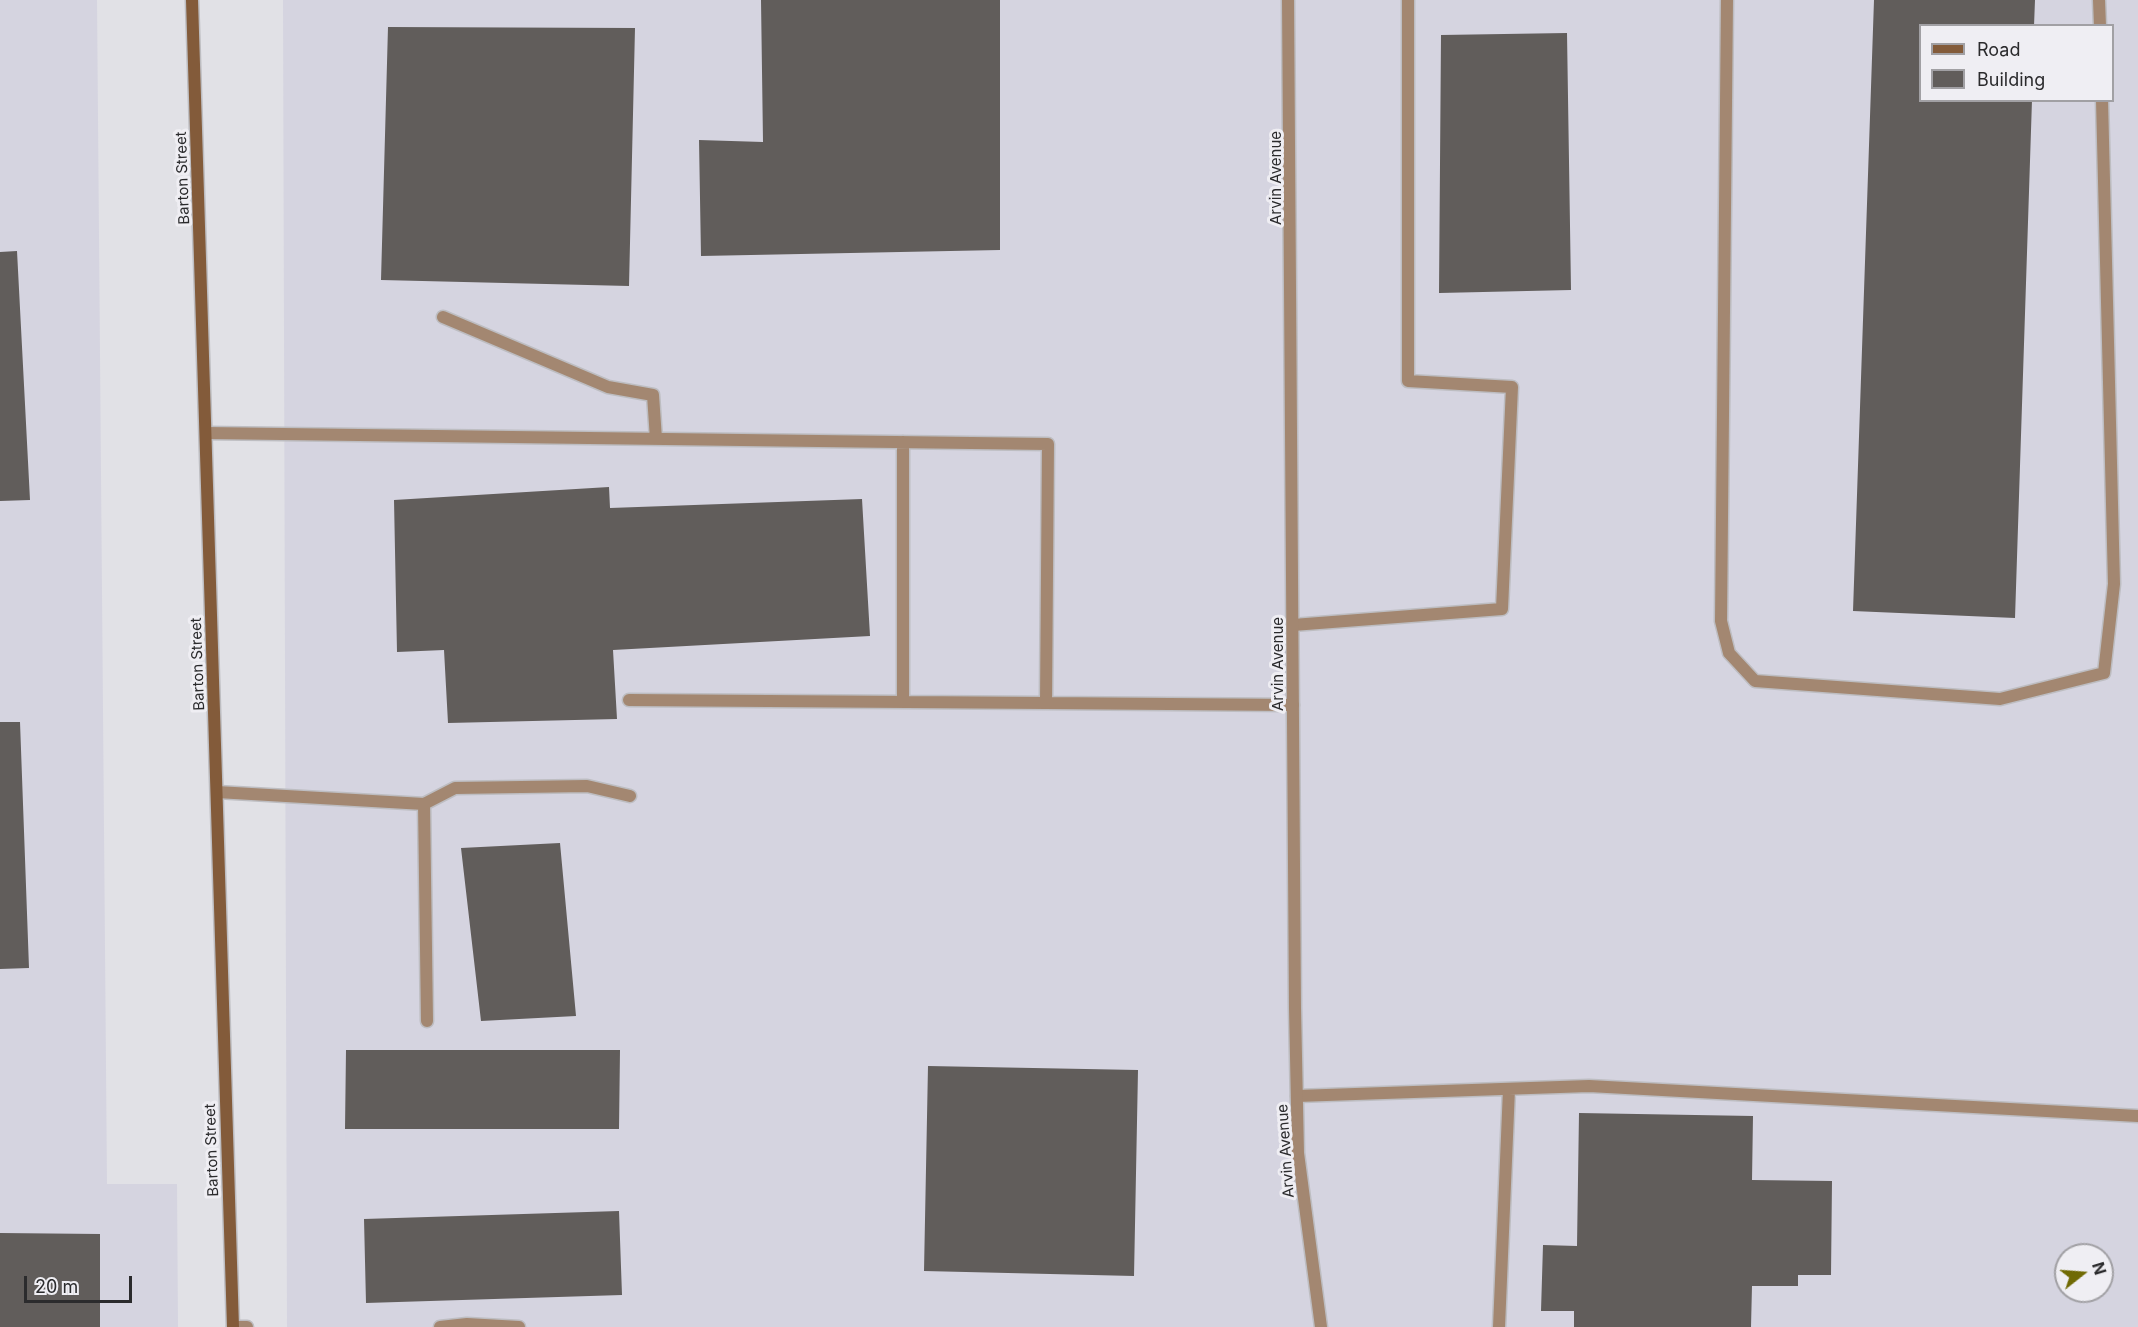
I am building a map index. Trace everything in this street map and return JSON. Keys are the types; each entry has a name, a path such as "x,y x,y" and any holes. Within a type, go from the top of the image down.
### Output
{"main road":[{"name":"Barton Street","path":"192,0 233,1327"}],"street":[{"name":"Arvin Avenue","path":"1288,0 1298,1153 1322,1327"},
{"path":"1293,625 1502,609 1512,387 1408,381 1408,0"},
{"path":"1727,0 1722,621 1729,653 1755,681 2000,699 2104,673 2114,584 2102,102"},
{"path":"2099,0 2100,24"},
{"path":"443,318 608,387 653,395 656,439"},
{"path":"206,433 1048,444 1046,703"},
{"path":"903,442 903,702"},
{"path":"629,700 1293,705"},
{"path":"216,792 424,804 455,788 587,786 630,796"},
{"path":"424,804 427,1021"},
{"path":"1297,1096 1589,1086 2138,1116"},
{"path":"1499,1327 1509,1089"},
{"path":"440,1327 467,1324 519,1327"},
{"path":"233,1327 247,1327"}],"shaded area":[{"path":"0,0 97,0 107,1184 177,1184 178,1327 0,1327"},
{"path":"283,0 2138,0 2138,1327 287,1327"}],"building":[{"path":"761,0 1000,0 1000,250 701,256 699,140 763,142"},
{"path":"1874,0 2035,0 2034,24 1919,24 1919,102 2032,102 2015,618 1853,611"},
{"path":"388,27 635,28 629,286 381,280"},
{"path":"1567,33 1571,290 1439,293 1441,35"},
{"path":"17,251 30,500 0,501 0,252"},
{"path":"609,487 610,508 862,499 870,636 613,650 617,719 448,723 444,650 397,652 394,500"},
{"path":"0,722 20,722 29,968 0,969"},
{"path":"560,843 576,1016 481,1021 461,848"},
{"path":"346,1050 620,1050 619,1129 345,1129"},
{"path":"928,1066 1138,1070 1134,1276 924,1271"},
{"path":"1579,1113 1753,1116 1752,1180 1832,1181 1831,1275 1798,1275 1798,1286 1752,1286 1751,1327 1574,1327 1574,1311 1541,1311 1543,1245 1577,1246"},
{"path":"619,1211 622,1295 366,1303 364,1219"},
{"path":"0,1233 100,1234 100,1327 0,1327"}]}
